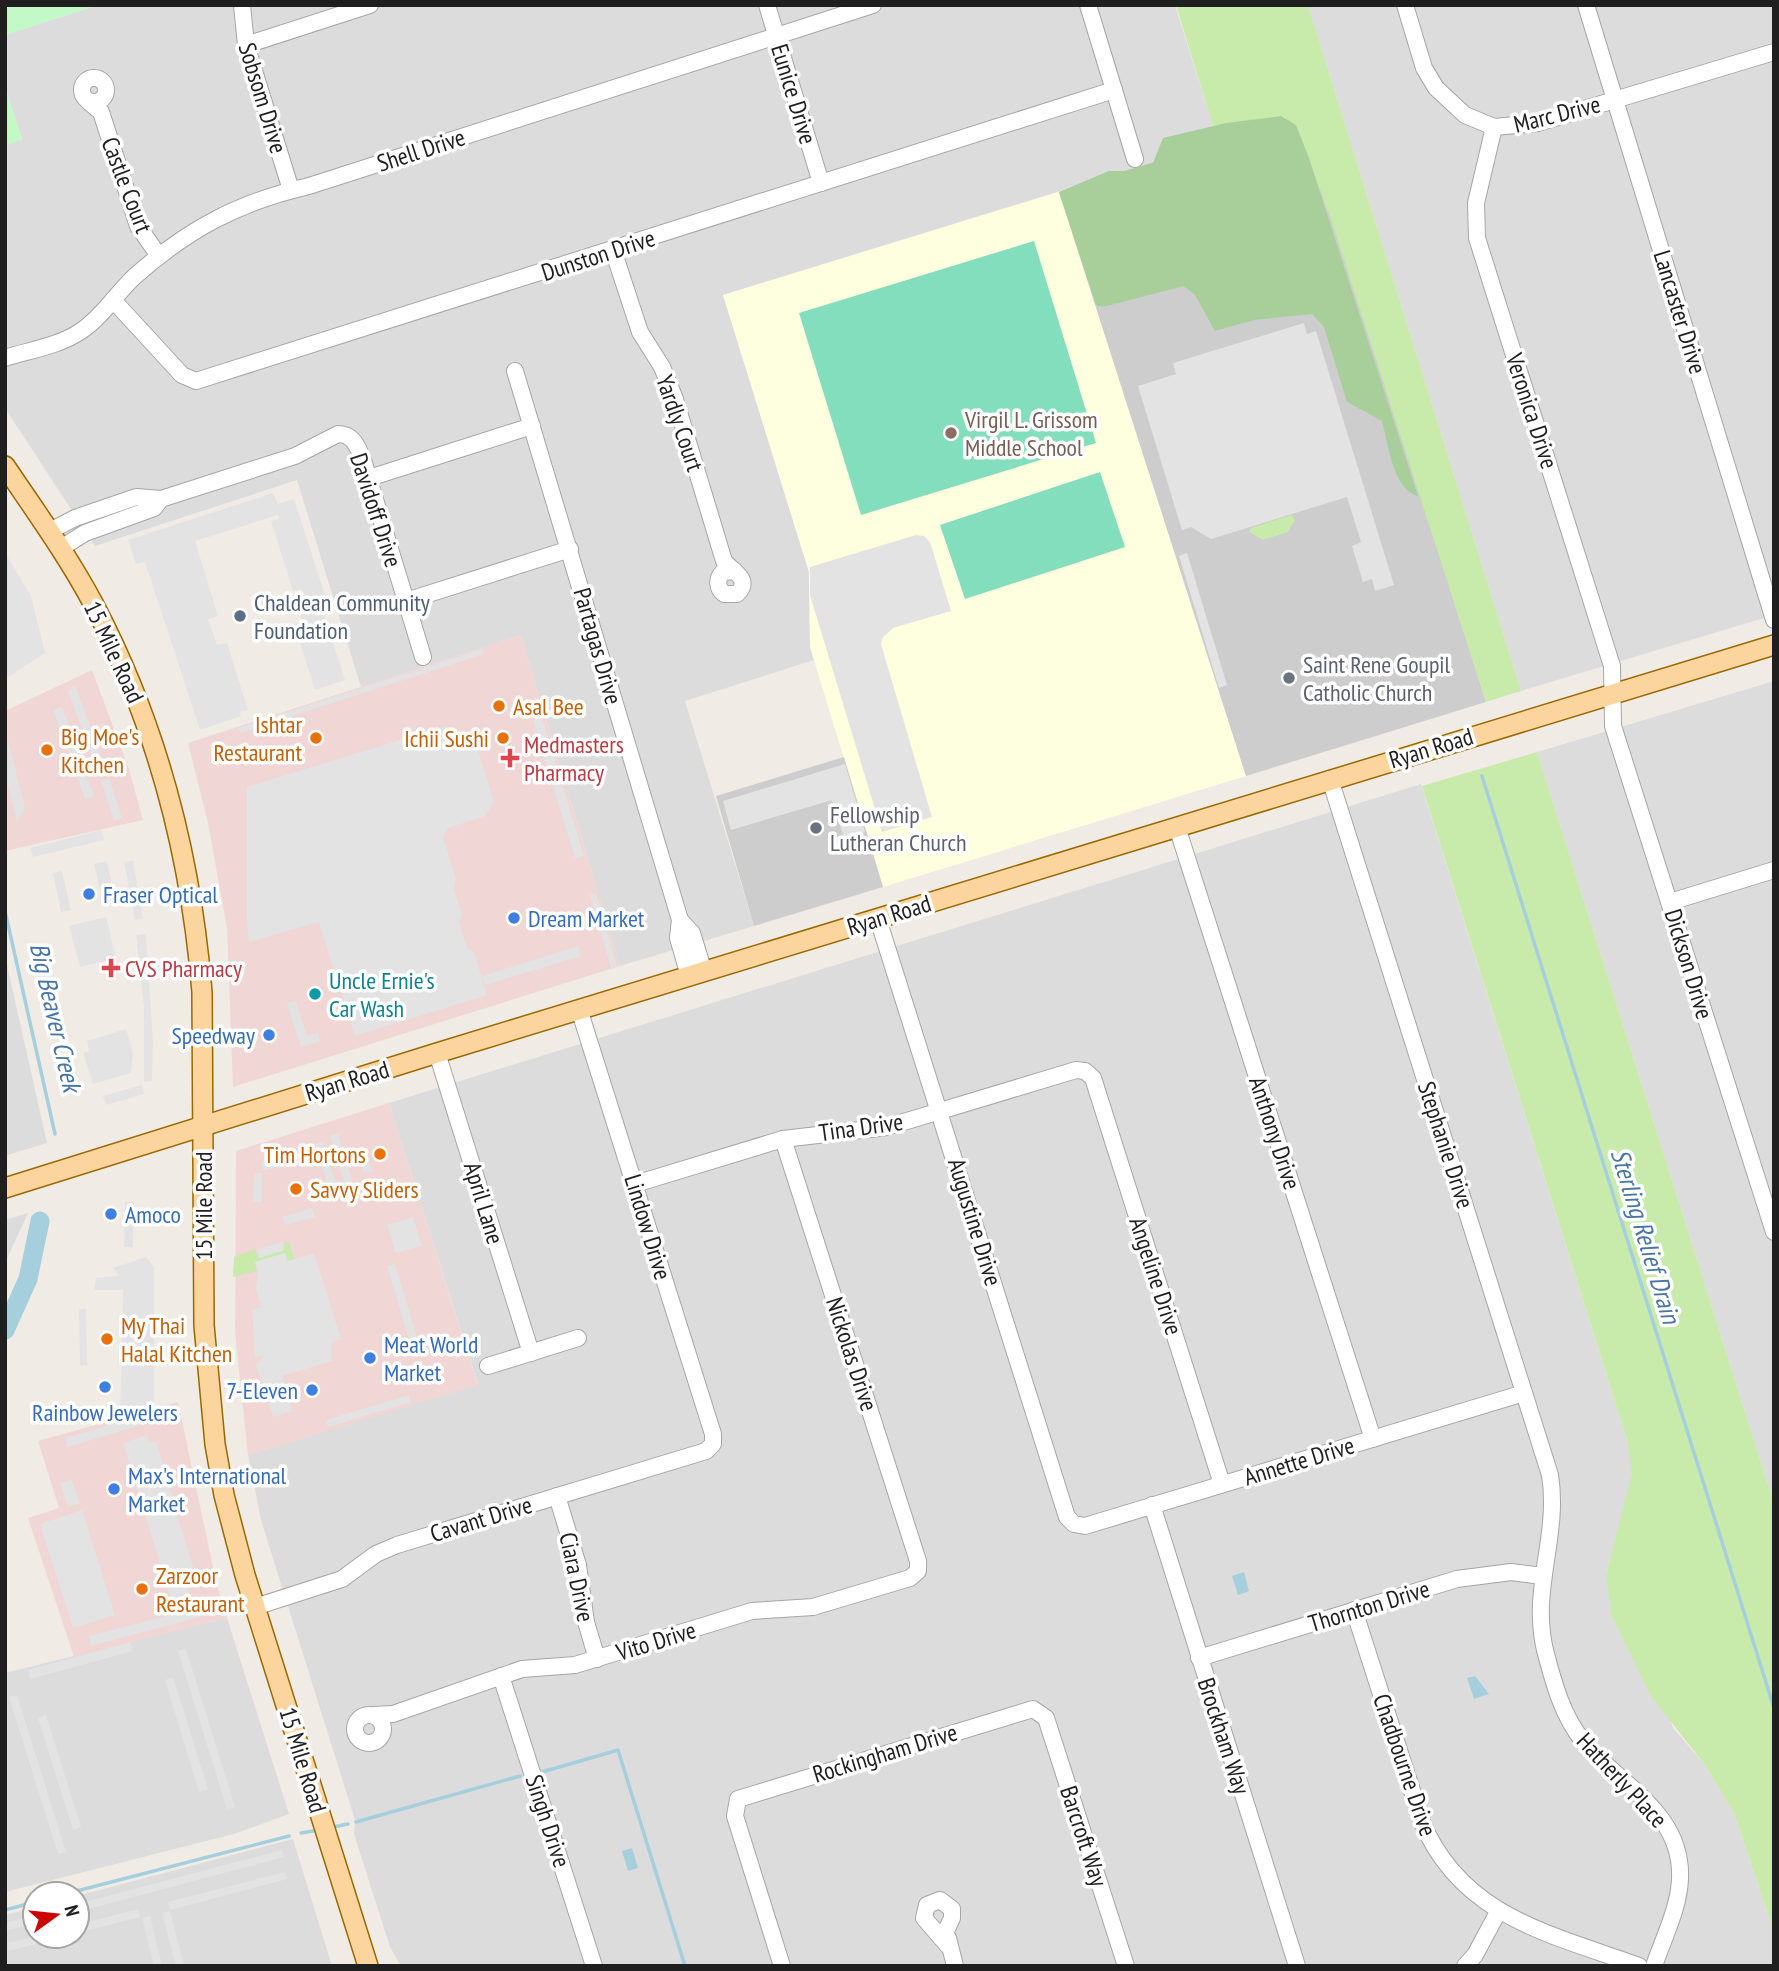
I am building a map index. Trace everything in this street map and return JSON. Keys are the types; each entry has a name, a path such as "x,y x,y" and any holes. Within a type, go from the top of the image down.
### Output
{"main road":[{"name":"15 Mile Road","path":"5,466 55,540 95,607 134,693 175,818 198,941 204,1033 203,1306 210,1416 224,1495 255,1607 368,1966"},
{"name":"Ryan Road","path":"5,1188 579,1009 1774,645"}],"street":[{"name":"Sobsom Drive","path":"242,5 246,45 291,190"},
{"path":"246,45 370,5"},
{"name":"Eunice Drive","path":"766,5 821,183"},
{"name":"Shell Drive","path":"5,358 61,341 80,331 159,256 194,231 235,208 873,5"},
{"path":"1088,5 1135,159"},
{"name":"Marc Drive","path":"1405,5 1424,68 1436,88 1465,115 1494,127 1538,123 1774,52"},
{"name":"Lancaster Drive","path":"1586,5 1774,620"},
{"name":"Dunston Drive","path":"113,300 182,376 196,382 1114,90"},
{"name":"Castle Court","path":"98,104 138,226 159,256"},
{"name":"Veronica Drive","path":"1494,127 1476,203 1477,238 1612,666 1611,694"},
{"name":"Yardly Court","path":"613,250 640,332 662,367 675,399 726,569"},
{"name":"Partagas Drive","path":"515,371 680,920 678,938 696,974"},
{"path":"369,478 532,426"},
{"name":"Davidoff Drive","path":"55,540 75,518 136,497 161,499 295,456 338,434 345,434 354,440 369,478 423,657"},
{"path":"406,601 570,549"},
{"name":"Dickson Drive","path":"1611,694 1612,723 1774,1232"},
{"name":"Stephanie Drive","path":"1330,779 1550,1475 1554,1512"},
{"name":"Anthony Drive","path":"1177,827 1373,1439"},
{"path":"1670,902 1774,870"},
{"name":"Augustine Drive","path":"878,919 1068,1517 1074,1524"},
{"name":"Lindow Drive","path":"579,1009 713,1434 713,1444"},
{"name":"April Lane","path":"438,1053 531,1353"},
{"name":"Tina Drive","path":"635,1184 783,1139 878,1129 1076,1070 1086,1071"},
{"name":"Angeline Drive","path":"1086,1071 1093,1079 1222,1484"},
{"name":"Nickolas Drive","path":"783,1139 918,1561 918,1571"},
{"path":"488,1366 578,1338"},
{"name":"Annette Drive","path":"1074,1524 1084,1526 1524,1392"},
{"name":"Cavant Drive","path":"255,1607 342,1579 376,1554 397,1545 706,1451 713,1444"},
{"name":"Ciara Drive","path":"557,1496 578,1565 586,1622 597,1659"},
{"name":"Brockham Way","path":"1152,1505 1297,1966"},
{"name":"Hatherly Place","path":"1554,1512 1538,1603 1541,1636 1558,1694 1570,1721 1584,1742 1661,1816 1678,1853 1679,1890 1654,1966"},
{"name":"Vito Drive","path":"374,1715 393,1713 501,1676 539,1666 563,1667 597,1659 752,1611 826,1604 909,1578 918,1571"},
{"name":"Thornton Drive","path":"1199,1658 1472,1576 1511,1572 1542,1576"},
{"name":"Chadbourne Drive","path":"1354,1610 1430,1842 1465,1886 1498,1912 1639,1966"},
{"name":"Singh Drive","path":"501,1676 594,1966"},
{"name":"Rockingham Drive","path":"782,1966 735,1816 735,1803 743,1796 1038,1709"},
{"name":"Barcroft Way","path":"1038,1709 1046,1718 1126,1966"},
{"path":"383,1730 382,1721 374,1715 360,1718 355,1726 356,1736 363,1742 372,1743 380,1739 393,1713"},
{"path":"1472,1964 1498,1912"},
{"path":"943,1930 954,1966"}],"shaded area":[{"path":"98,5 1175,5 1218,142 723,295 809,572 810,647 814,660 685,701 754,926 620,966 521,635 361,687 297,480 95,546 5,408 5,145 22,139 5,87 5,35"},
{"path":"1308,5 1774,5 1774,615 1521,691"},
{"name":"Saint Rene Goupil Catholic Church","path":"1300,115 1486,702 1246,776 1059,192"},
{"name":"Virgil L. Grissom Middle School","path":"1059,192 1246,776 883,887 810,647 809,572 723,295"},
{"path":"1304,323 1307,334 1316,331 1394,585 1375,591 1372,579 1363,582 1352,546 1361,542 1347,497 1211,539 1191,527 1182,530 1138,386 1176,374 1173,363"},
{"path":"273,493 278,504 294,499 325,595 316,598 315,616 324,615 345,680 315,690 294,625 301,622 304,592 301,589 293,591 271,521 279,519 278,515 195,541 218,616 208,619 217,645 227,643 248,710 240,712 241,716 200,730 145,562 136,564 128,540"},
{"path":"916,535 924,536 930,542 951,611 893,628 883,637 881,644 932,817 882,832 810,595 810,567"},
{"path":"5,553 31,596 45,653 5,679"},
{"path":"1187,553 1227,685 1219,688 1179,556"},
{"path":"521,635 620,966 233,1087 227,928 208,823 188,743"},
{"path":"482,649 484,654 240,733 238,728"},
{"path":"92,670 129,769 143,820 5,851 5,711"},
{"path":"1774,681 1774,1504 1537,752"},
{"path":"75,685 102,759 94,762 68,691"},
{"path":"62,707 94,796 85,799 53,710"},
{"path":"541,714 584,856 575,858 532,717"},
{"path":"446,726 475,741 494,801 485,816 448,828 443,837 456,879 454,890 462,915 459,922 467,948 474,952 487,995 355,1036 319,922 249,942 247,787"},
{"path":"5,728 25,808 17,821 5,773"},
{"name":"Fellowship Lutheran Church","path":"844,757 883,887 754,926 716,796"},
{"path":"845,764 865,832 844,838 832,800 731,830 723,801"},
{"path":"109,778 122,818 114,821 101,781"},
{"path":"1421,784 1627,1440 1633,1474 1606,1575 1674,1729 1705,1765 1734,1813 1774,1932 1774,1966 401,1966 390,1947 354,1834 355,1820 261,1520 248,1455 478,1384 389,1103"},
{"path":"101,830 104,840 33,857 30,848"},
{"path":"133,860 143,919 135,920 124,862"},
{"path":"107,861 115,899 103,902 94,864"},
{"path":"62,871 71,910 61,912 53,873"},
{"path":"596,893 617,966 611,968 590,895"},
{"path":"106,917 116,958 80,967 69,926"},
{"path":"146,934 153,1042 152,1081 144,1082 144,1007 136,935"},
{"path":"578,946 581,956 485,985 482,976"},
{"path":"5,956 47,1143 5,1156"},
{"path":"296,1001 307,1036 318,1033 321,1041 301,1047 287,1003"},
{"path":"126,1029 133,1053 131,1073 93,1084 83,1053 89,1051 87,1041"},
{"path":"142,1085 144,1094 106,1105 103,1096"},
{"path":"389,1103 478,1385 248,1455 235,1333 236,1151"},
{"path":"338,1134 355,1190 347,1193 330,1136"},
{"path":"323,1142 338,1190 330,1193 315,1144"},
{"path":"364,1146 372,1171 364,1173 356,1148"},
{"path":"298,1151 301,1159 264,1171 261,1162"},
{"path":"254,1173 262,1173 262,1202 253,1202"},
{"path":"125,1202 134,1202 133,1247 124,1247"},
{"path":"312,1208 315,1217 285,1225 282,1217"},
{"path":"28,1213 5,1263 5,1220"},
{"path":"413,1217 422,1246 396,1253 387,1225"},
{"path":"282,1242 284,1250 259,1258 257,1249"},
{"path":"285,1253 288,1261 314,1253 341,1339 331,1342 332,1361 282,1376 292,1411 273,1417 256,1365 264,1356 255,1357 252,1309 261,1308 256,1288 258,1271 255,1262"},
{"path":"146,1257 154,1267 154,1408 120,1417 123,1290 94,1290 96,1278 119,1276 113,1268"},
{"path":"395,1264 417,1337 409,1339 387,1266"},
{"path":"79,1309 86,1309 87,1366 80,1365"},
{"path":"409,1395 411,1402 328,1427 326,1420"},
{"path":"178,1402 217,1586 227,1618 74,1657 28,1518 59,1508 38,1441"},
{"path":"148,1413 151,1422 68,1447 65,1438"},
{"path":"147,1435 149,1442 156,1441 174,1502 161,1504 164,1514 177,1515 200,1589 187,1587 189,1593 171,1599 123,1443"},
{"path":"72,1480 80,1503 68,1507 60,1483"},
{"path":"82,1510 115,1615 73,1628 40,1524"},
{"path":"205,1606 207,1615 91,1646 89,1636"},
{"path":"227,1618 289,1814 234,1834 52,1880 21,1880 21,1888 5,1892 5,1673"},
{"path":"130,1642 133,1651 30,1679 28,1670"},
{"path":"186,1649 235,1807 227,1809 178,1651"},
{"path":"173,1677 208,1789 199,1792 165,1680"},
{"path":"17,1695 66,1852 58,1854 9,1697"},
{"path":"46,1715 81,1827 73,1830 38,1718"},
{"path":"293,1839 332,1966 5,1966 5,1915 21,1911 21,1950 91,1950 91,1892"},
{"path":"282,1850 284,1857 91,1908 91,1900"},
{"path":"285,1872 287,1879 170,1910 168,1902"},
{"path":"138,1909 140,1917 91,1929 91,1921"},
{"path":"170,1911 184,1966 176,1966 162,1913"},
{"path":"150,1916 162,1966 154,1966 142,1918"},
{"path":"21,1919 21,1927 5,1931 5,1923"},
{"path":"21,1940 21,1948 5,1952 5,1944"}],"green space":[{"path":"5,5 98,5 5,35"},
{"path":"1176,5 1308,5 1521,691 1486,702 1331,219 1296,125 1281,116 1213,126"},
{"path":"5,87 22,140 5,145"},
{"path":"1281,116 1296,125 1309,158 1418,496 1403,485 1397,475 1382,421 1347,402 1324,327 1312,314 1254,320 1215,331 1195,295 1184,286 1103,307 1096,305 1059,192 1109,171 1124,171 1153,163 1163,138 1226,123"},
{"path":"1034,241 1096,443 861,515 799,313"},
{"path":"1100,472 1125,547 965,599 940,525"},
{"path":"1291,515 1295,520 1288,532 1263,540 1249,532 1251,528"},
{"name":"Sterling Relief Drain","path":"1537,752 1774,1504 1774,1932 1734,1813 1705,1765 1650,1695 1612,1616 1606,1575 1632,1474 1627,1440 1422,786"},
{"path":"285,1241 289,1242 294,1259 287,1261 285,1253 255,1262 257,1271 233,1277 234,1257 255,1249 259,1258 284,1250"}],"water":[{"path":"1244,1572 1249,1591 1238,1595 1232,1576"},
{"path":"1475,1676 1489,1694 1474,1699 1467,1678"},
{"path":"632,1848 638,1868 628,1871 622,1851"}],"waterway":[{"name":"Sterling Relief Drain","path":"1482,776 1774,1708"},
{"name":"Big Beaver Creek","path":"5,911 55,1134"},
{"name":"Big Beaver Creek","path":"5,1330 28,1279 40,1221"},
{"path":"542,1772 618,1750 685,1966"},
{"path":"356,1822 520,1776"},
{"path":"333,1827 348,1824"},
{"path":"301,1833 313,1831"},
{"path":"91,1887 289,1836"},
{"path":"5,1910 21,1906"}],"place":[{"name":"Virgil L. Grissom Middle School","path":"951,433"},
{"name":"Chaldean Community Foundation","path":"240,616"},
{"name":"Saint Rene Goupil Catholic Church","path":"1289,678"},
{"name":"Asal Bee","path":"499,706"},
{"name":"Ishtar Restaurant","path":"316,738"},
{"name":"Ichii Sushi","path":"503,738"},
{"name":"Big Moe's Kitchen","path":"47,750"},
{"name":"Medmasters Pharmacy","path":"510,758"},
{"name":"Fellowship Lutheran Church","path":"816,828"},
{"name":"Fraser Optical","path":"89,894"},
{"name":"Dream Market","path":"514,918"},
{"name":"CVS Pharmacy","path":"111,968"},
{"name":"Uncle Ernie's Car Wash","path":"315,994"},
{"name":"Speedway","path":"269,1035"},
{"name":"Tim Hortons","path":"380,1154"},
{"name":"Savvy Sliders","path":"296,1189"},
{"name":"Amoco","path":"111,1214"},
{"name":"My Thai Halal Kitchen","path":"107,1339"},
{"name":"Meat World Market","path":"370,1358"},
{"name":"Rainbow Jewelers","path":"105,1387"},
{"name":"7-Eleven","path":"312,1390"},
{"name":"Max's International Market","path":"114,1489"},
{"name":"Zarzoor Restaurant","path":"142,1589"}]}
